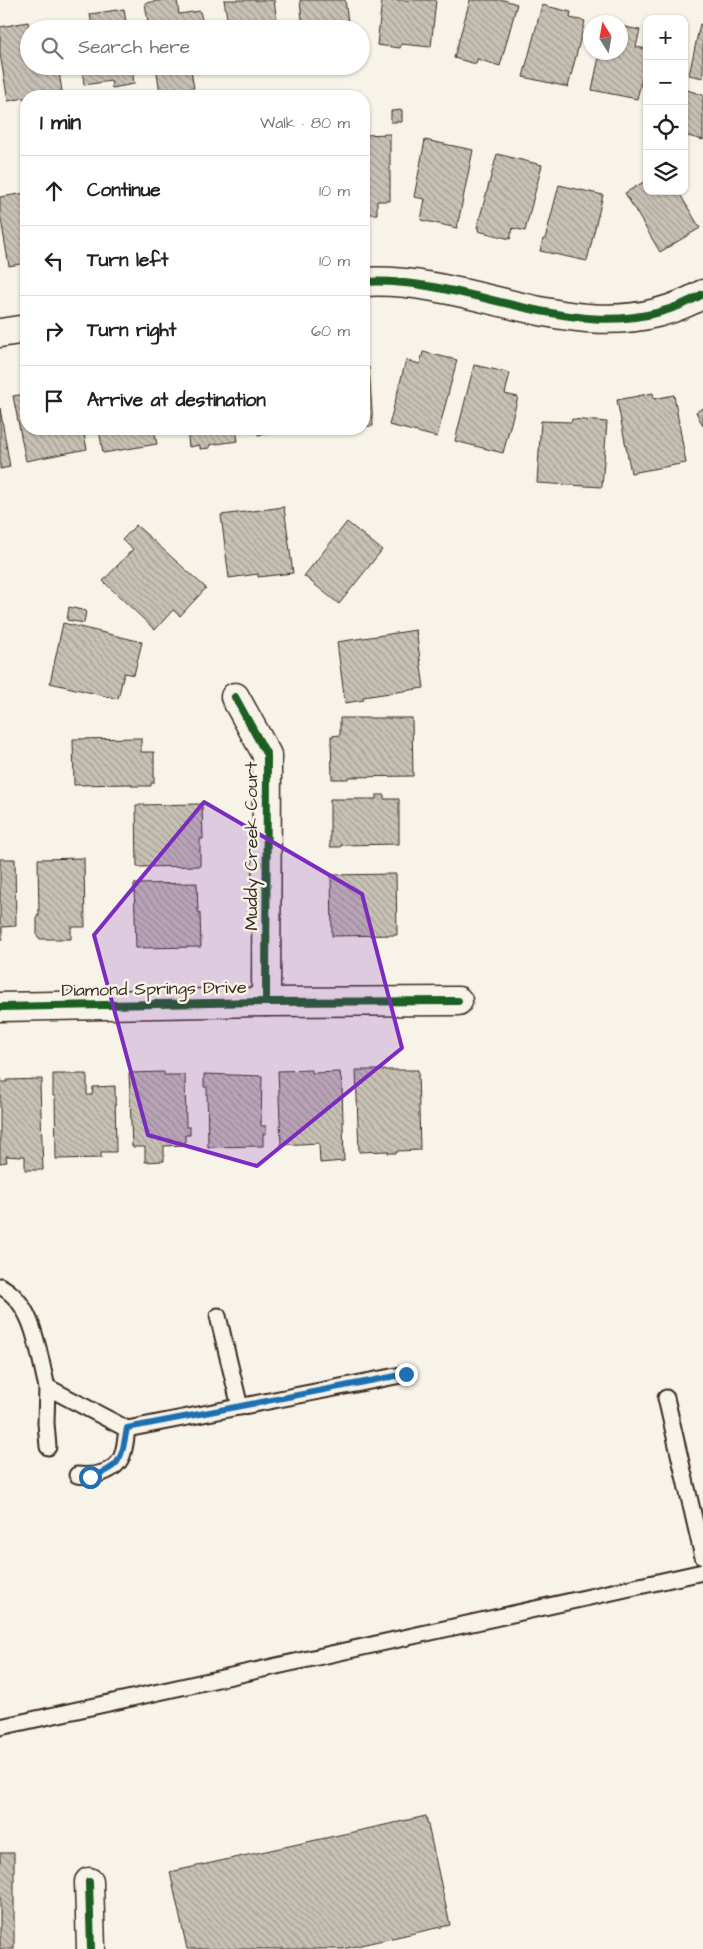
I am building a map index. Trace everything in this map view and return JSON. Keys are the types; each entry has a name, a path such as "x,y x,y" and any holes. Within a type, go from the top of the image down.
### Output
{"street":[{"path":"370,282 418,284 552,314 589,318 635,317 671,309 703,294"},
{"path":"0,333 20,330"},
{"name":"Muddy Creek Court","path":"235,697 266,755 266,1002"},
{"name":"Diamond Springs Drive","path":"0,1007 266,1002 458,1001"},
{"path":"89,1882 91,1949"}],"lane":[{"path":"0,1286 11,1292 30,1319 47,1387 46,1423 48,1447"},
{"path":"218,1316 240,1407"},
{"path":"47,1387 127,1428 406,1374"},
{"path":"666,1398 703,1557"},
{"path":"77,1475 90,1477 108,1471 122,1458 127,1428"},
{"path":"0,1727 703,1572"}],"highlighted area":[{"path":"204,802 362,894 402,1048 257,1166 148,1135 94,935"}],"building":[{"path":"177,0 179,14 200,11 202,20 148,20 145,3"},
{"path":"224,0 274,0 277,20 227,20"},
{"path":"300,0 345,0 348,20 302,20"},
{"path":"382,0 436,0 431,47 401,44 400,48 377,45"},
{"path":"470,0 504,0 517,4 500,66 477,59 476,64 454,58"},
{"path":"542,5 571,12 570,18 583,21 583,29 568,87 523,77"},
{"path":"124,9 126,20 91,20 90,14"},
{"path":"20,23 20,75 59,75 62,90 20,90 20,99 8,101 0,54 0,27"},
{"path":"700,24 703,25 703,78 689,75"},
{"path":"628,28 640,30 636,47 643,48 643,74 637,99 592,90 598,60 628,60"},
{"path":"83,75 133,75 134,84 112,88 111,81 84,85"},
{"path":"157,75 192,75 194,88 160,90"},
{"path":"688,90 703,95 703,140 688,136"},
{"path":"402,110 402,122 391,122 391,111"},
{"path":"390,134 390,201 377,201 377,214 370,214 370,135"},
{"path":"425,140 473,150 457,228 421,220 425,199 414,197"},
{"path":"497,154 542,165 525,231 513,228 510,239 478,231 479,228 477,228"},
{"path":"643,182 643,195 680,195 700,228 660,252 625,193"},
{"path":"559,185 603,195 587,261 540,251"},
{"path":"20,194 20,264 9,266 0,214 0,197"},
{"path":"423,352 457,360 437,437 389,425 406,360 420,364"},
{"path":"474,365 510,373 505,394 518,397 503,453 455,441"},
{"path":"370,382 373,426 370,426"},
{"path":"653,393 654,399 674,395 686,463 631,473 617,400"},
{"path":"20,395 20,431 13,396"},
{"path":"0,408 10,467 0,469"},
{"path":"703,408 703,426 696,412"},
{"path":"572,419 607,422 602,487 537,483 541,421 571,422"},
{"path":"21,435 84,435 87,449 26,461"},
{"path":"100,435 155,435 157,444 103,453"},
{"path":"188,435 237,435 238,441 209,445 210,448 200,449 200,445 189,447"},
{"path":"284,507 293,573 258,577 258,574 229,578 221,515"},
{"path":"347,522 382,550 339,604 304,576"},
{"path":"136,525 206,588 180,616 173,610 155,630 103,581 133,549 122,540"},
{"path":"69,607 86,611 84,623 67,620"},
{"path":"63,623 142,642 134,675 124,673 118,699 50,683"},
{"path":"416,630 424,688 363,697 364,700 345,703 337,642"},
{"path":"340,718 412,718 413,776 332,779 331,736 340,735"},
{"path":"141,738 141,752 154,752 154,783 151,783 151,786 131,786 131,784 74,785 73,739"},
{"path":"376,795 384,795 384,799 399,799 399,844 341,845 341,847 330,847 330,799 376,799"},
{"path":"202,804 203,839 200,839 200,866 137,867 136,805"},
{"path":"84,858 85,927 71,927 71,939 40,939 37,936 37,915 39,916 38,859"},
{"path":"0,859 15,859 16,926 2,927 2,939 0,939"},
{"path":"396,874 397,935 332,936 331,875"},
{"path":"197,883 201,947 136,948 134,884"},
{"path":"312,1070 312,1073 340,1072 344,1161 320,1163 319,1143 281,1145 278,1071"},
{"path":"356,1070 418,1070 420,1150 397,1151 397,1153 388,1153 388,1151 359,1152"},
{"path":"164,1072 164,1075 185,1075 186,1127 190,1127 190,1135 185,1135 185,1145 164,1146 164,1161 145,1162 145,1147 132,1147 129,1073"},
{"path":"53,1074 87,1074 87,1095 92,1095 93,1087 115,1086 116,1152 101,1152 101,1158 56,1159"},
{"path":"204,1074 262,1076 261,1126 266,1126 266,1134 263,1134 263,1146 208,1147 207,1087 204,1087"},
{"path":"0,1077 2,1082 7,1082 7,1080 42,1079 42,1084 40,1085 43,1170 25,1170 25,1156 6,1156 7,1162 0,1163"},
{"path":"426,1816 450,1925 343,1949 187,1949 170,1872"},
{"path":"0,1853 14,1853 14,1949 0,1949"}],"cycle path":[{"path":"370,282 407,283 449,290 534,310 577,317 619,319 661,312 703,294"},
{"path":"235,697 267,755 266,1002"},
{"path":"0,1007 266,1002 458,1001"},
{"path":"89,1882 91,1949"}],"route":[{"path":"90,1477 108,1471 122,1458 127,1428 406,1374"}]}
